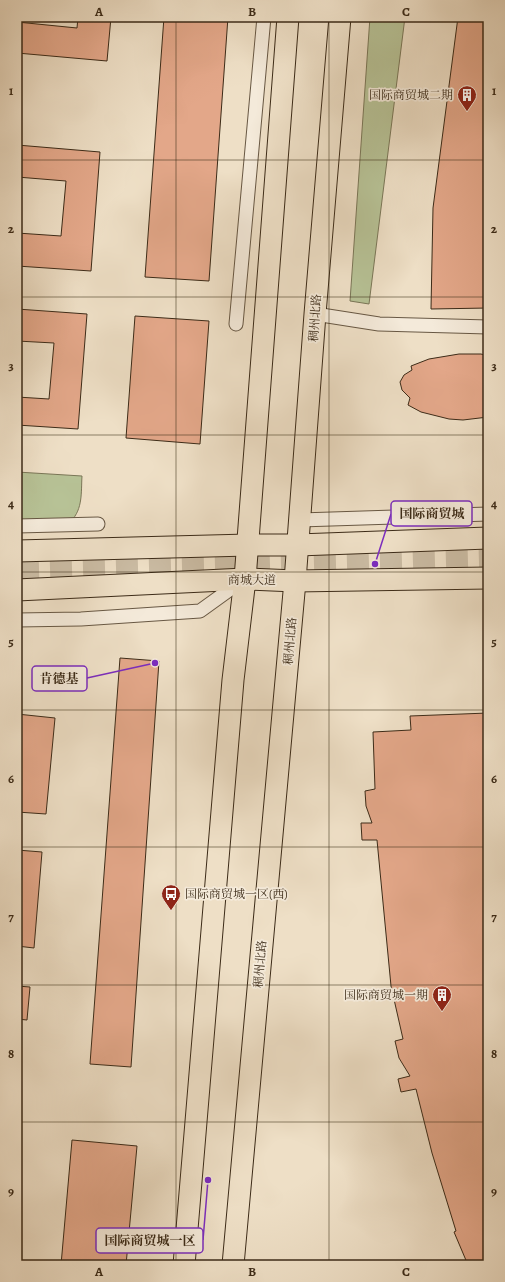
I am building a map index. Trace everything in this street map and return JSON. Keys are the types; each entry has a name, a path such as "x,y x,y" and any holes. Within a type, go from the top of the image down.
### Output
{"main road":[{"path":"184,1265 233,680 248,545 288,17"},
{"name":"稠州北路","path":"233,1265 295,581 315,314 340,17"},
{"path":"17,551 298,545 488,538"},
{"name":"商城大道","path":"17,590 245,579 295,581 488,578"}],"street":[{"path":"236,324 264,17"},
{"path":"315,314 379,324 488,327"},
{"path":"300,520 488,514"},
{"path":"17,526 98,524"},
{"path":"17,620 80,619 200,611 245,579"}],"green space":[{"path":"370,17 405,17 369,304 350,301"},
{"path":"17,472 82,476 78,511 71,521 17,522"}],"building":[{"path":"78,17 111,17 107,61 17,53 17,22 77,28"},
{"path":"164,17 228,17 209,281 145,277"},
{"name":"国际商贸城二期","path":"458,17 488,17 488,308 431,309 433,208"},
{"path":"17,145 100,152 91,271 17,266 17,233 61,236 66,181 17,177"},
{"path":"17,309 87,314 78,429 17,425 17,397 49,399 54,343 17,341"},
{"path":"135,316 209,321 200,444 126,438"},
{"path":"459,354 481,354 488,356 488,417 463,420 449,419 421,412 408,405 410,398 402,390 400,382 404,375 412,370 411,366 429,359"},
{"path":"120,658 159,661 131,1067 90,1064"},
{"name":"国际商贸城一期","path":"488,713 488,1265 468,1265 454,1232 456,1231 432,1153 416,1089 401,1092 398,1079 410,1076 399,1058 395,1041 403,1039 391,986 377,840 362,840 361,823 372,823 366,806 365,791 375,789 373,732 411,730 410,716"},
{"path":"17,714 55,718 46,814 17,812"},
{"path":"17,850 42,852 34,948 17,946"},
{"path":"17,986 30,987 27,1020 17,1019"},
{"path":"72,1140 137,1146 126,1265 61,1265"}],"tunnel":[{"path":"17,569 488,556"}],"place":[{"name":"国际商贸城二期","path":"467,112"},
{"name":"国际商贸城","path":"375,564"},
{"name":"肯德基","path":"155,663"},
{"name":"国际商贸城一区(西)","path":"171,911"},
{"name":"国际商贸城一期","path":"442,1012"},
{"name":"国际商贸城一区","path":"208,1180"}]}
